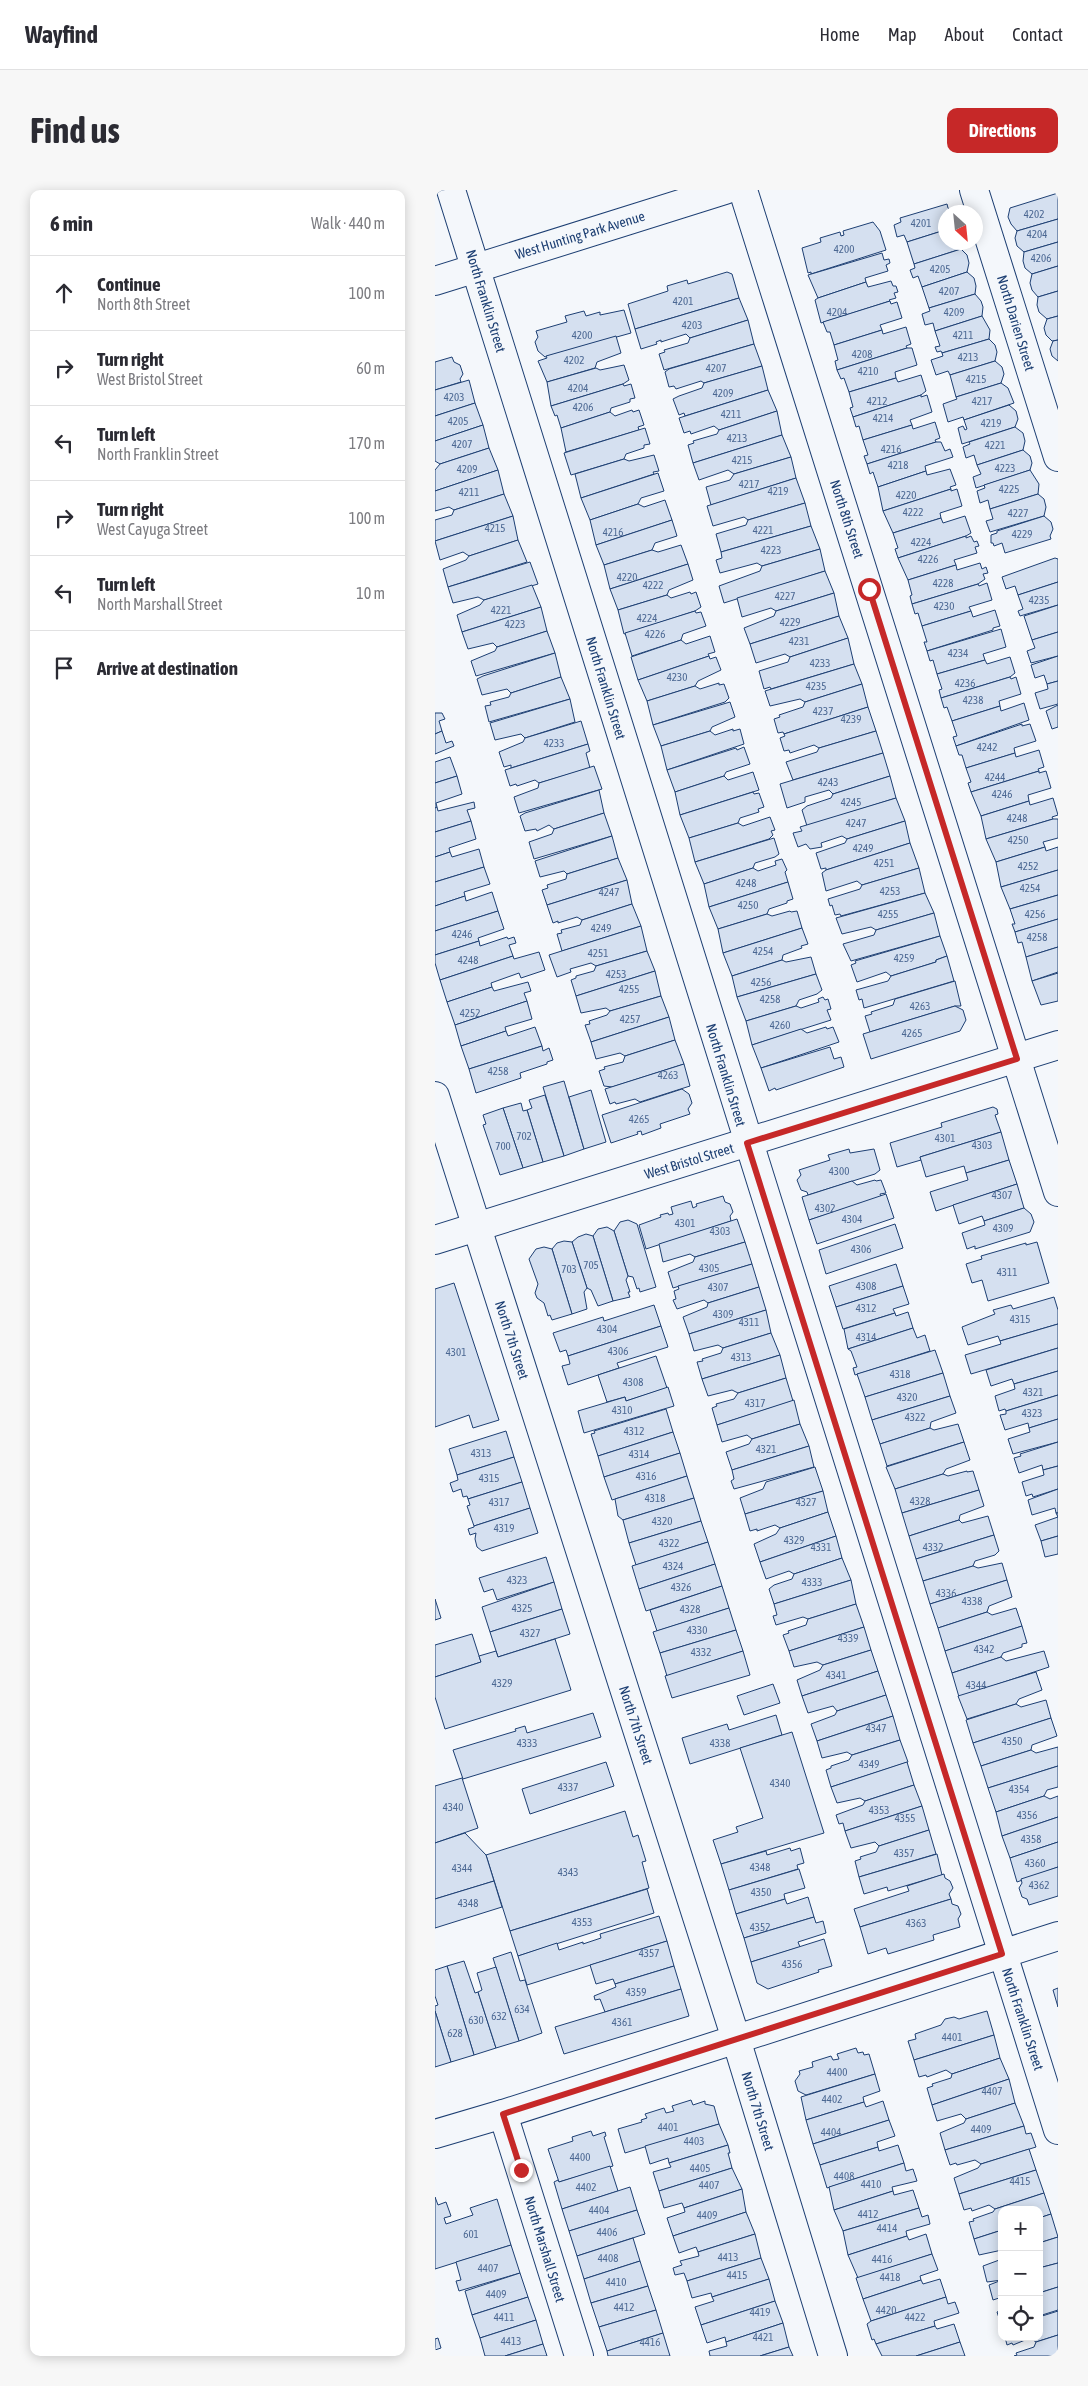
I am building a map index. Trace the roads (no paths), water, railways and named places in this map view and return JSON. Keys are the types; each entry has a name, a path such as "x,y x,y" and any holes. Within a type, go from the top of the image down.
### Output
{"street":[{"name":"North Franklin Street","path":"451,190 747,1143 1058,2130"},
{"name":"West Hunting Park Avenue","path":"435,280 725,190"},
{"name":"North 8th Street","path":"743,190 1058,1192"},
{"name":"North Darien Street","path":"974,190 1058,457"},
{"name":"West Bristol Street","path":"435,1240 1058,1046"},
{"name":"North 7th Street","path":"435,1096 736,2038 833,2356"},
{"path":"435,2134 503,2114 1058,1936"},
{"name":"North Marshall Street","path":"503,2114 579,2356"}]}
